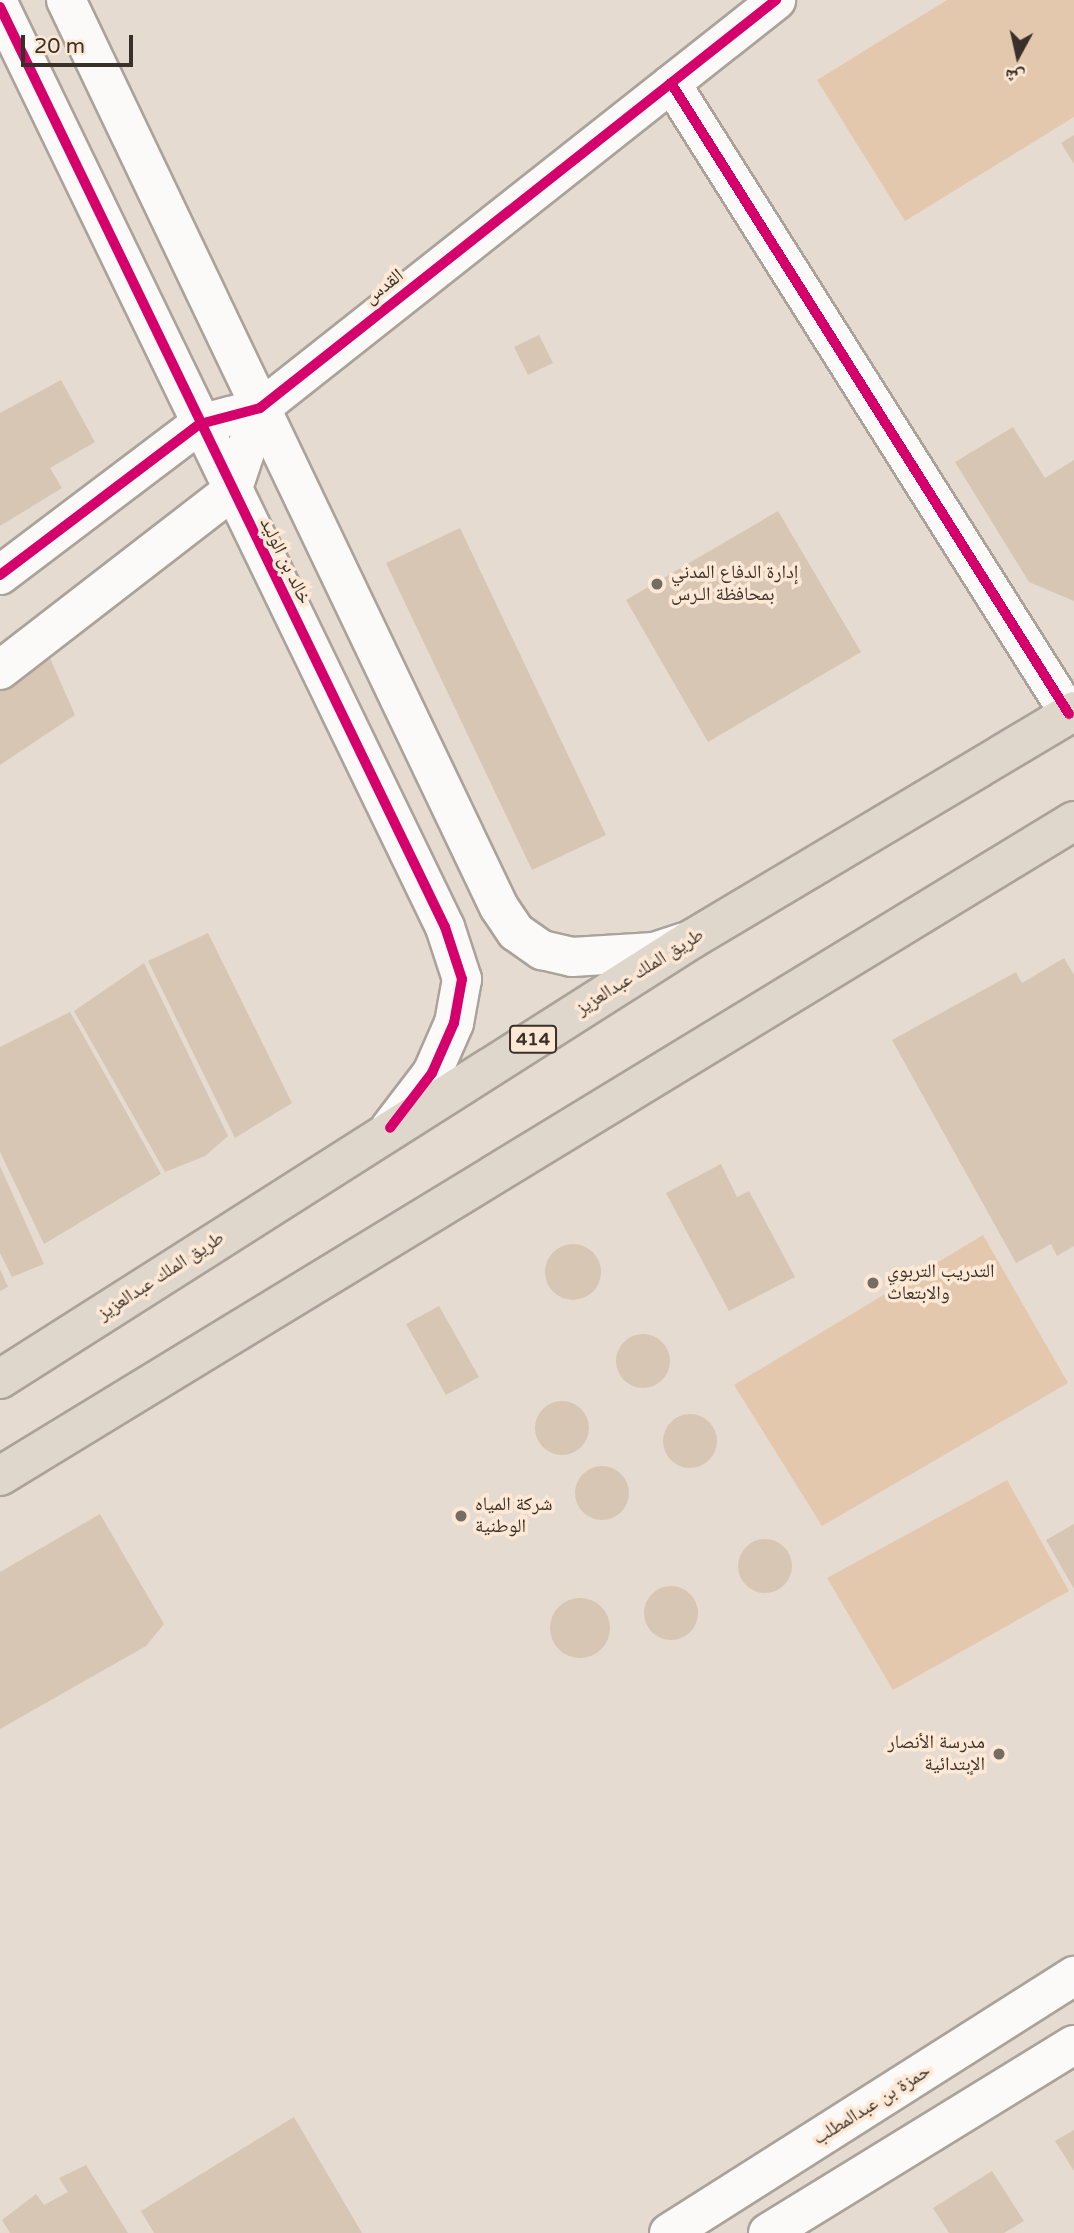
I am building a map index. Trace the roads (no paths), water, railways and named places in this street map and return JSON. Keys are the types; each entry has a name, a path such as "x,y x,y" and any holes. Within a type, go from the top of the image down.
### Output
{"highway":[{"name":"طريق الملك عبدالعزيز","path":"0,1379 390,1128 692,939 1072,712"},
{"path":"0,1476 1074,821"}],"street":[{"path":"66,0 499,907 516,932 542,950 572,957 654,952 692,939"},
{"name":"القدس","path":"0,575 200,424 260,408 776,0"},
{"name":"خالد بن الوليد","path":"0,7 445,927 461,979 454,1023 432,1073 390,1128"},
{"path":"671,83 1072,712"},
{"path":"0,670 232,491 260,408"},
{"name":"حمزة بن عبدالمطلب","path":"669,2233 1074,1976"},
{"path":"768,2233 1074,2045"}],"place":[{"name":"إدارة الدفاع المدني بمحافظة الـرس","path":"657,584"},
{"name":"التدريب التربوي والابتعاث","path":"873,1283"},
{"name":"شركة المياه الوطنية","path":"461,1516"},
{"name":"مدرسة الأنصار الإبتدائية","path":"999,1754"}]}
